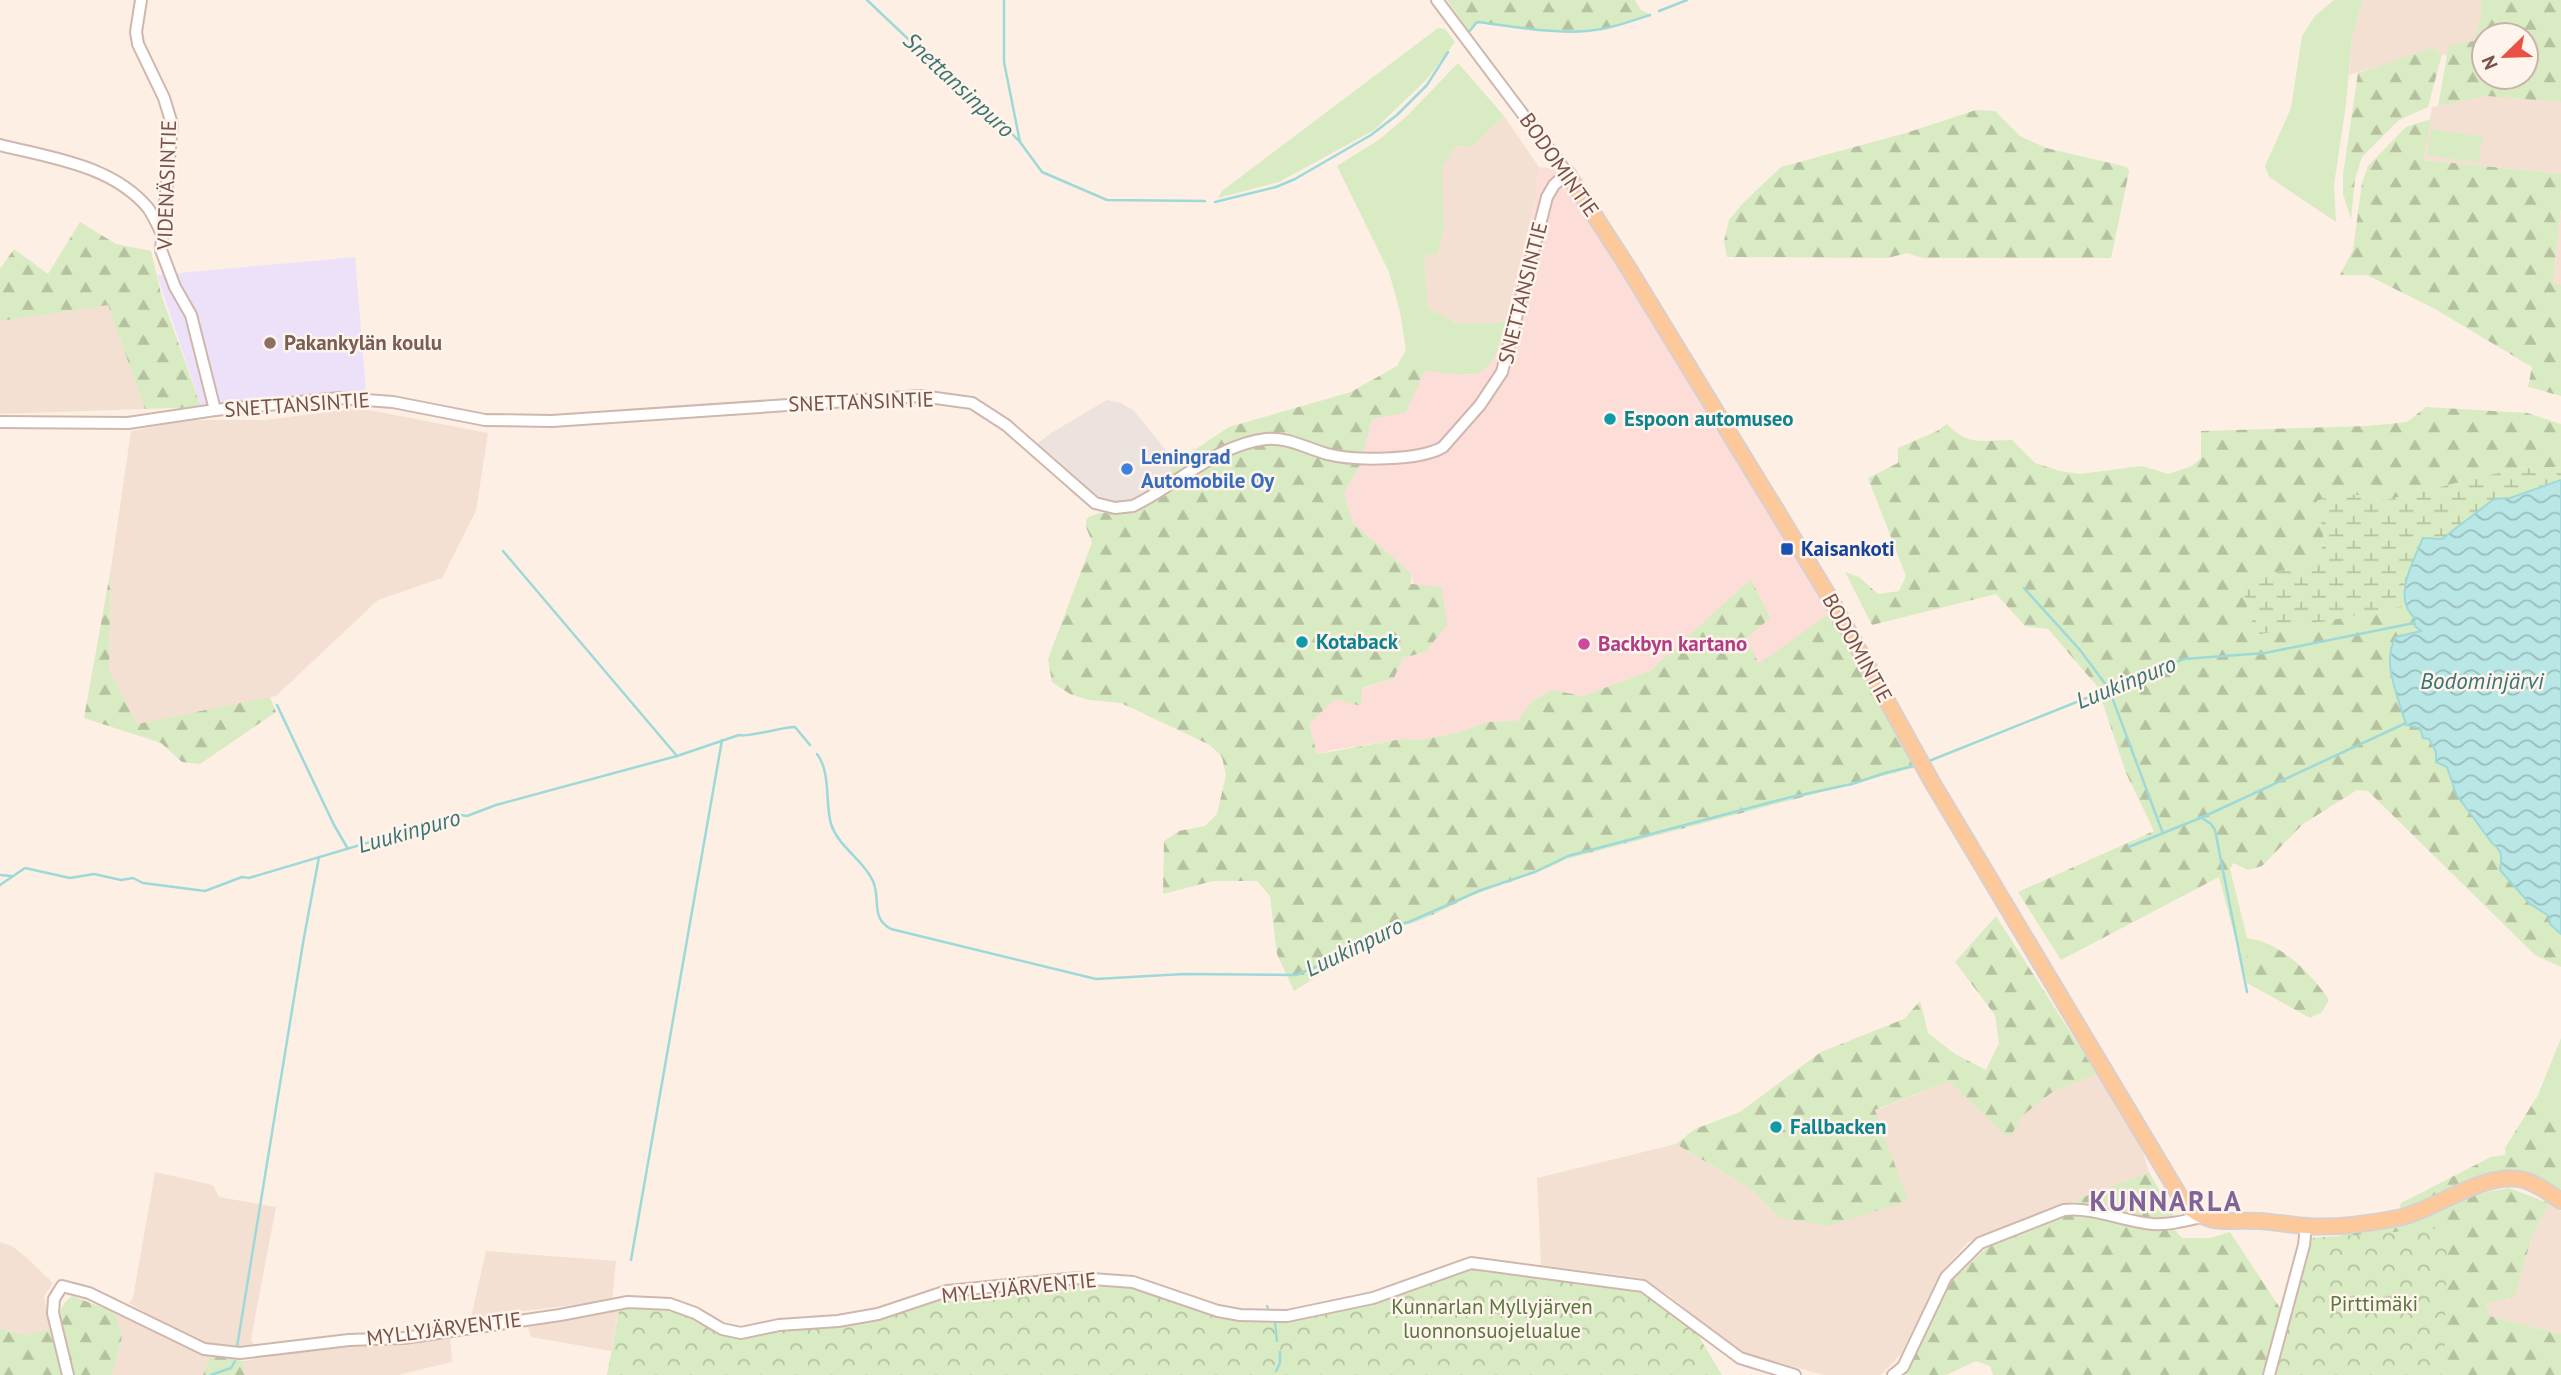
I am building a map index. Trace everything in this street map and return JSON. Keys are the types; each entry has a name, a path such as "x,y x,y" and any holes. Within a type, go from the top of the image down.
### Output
{"main road":[{"name":"BODOMINTIE","path":"1567,173 1629,269 1830,598 1938,792 2178,1194 2192,1211 2201,1217"},
{"path":"2201,1217 2222,1221 2257,1220 2306,1226 2394,1219 2415,1214 2476,1187 2502,1179 2525,1181 2544,1189 2561,1201"}],"street":[{"name":"VIDENÄSINTIE","path":"141,0 136,32 138,44 164,98 172,124 161,250 175,287 191,315 215,410"},
{"name":"BODOMINTIE","path":"1437,0 1567,173"},
{"path":"0,145 85,166 104,175 132,192 149,209 162,234"},
{"name":"SNETTANSINTIE","path":"0,422 128,423 215,410 340,398 393,401 485,420 552,421 921,396 972,403 1006,425 1095,503 1115,508 1133,506 1231,449 1263,439 1277,438 1329,454 1357,458 1417,456 1443,447 1480,405 1503,372 1547,197 1554,185 1567,173"},
{"path":"1893,1375 1903,1367 1946,1277 1980,1243 2064,1210 2077,1208 2150,1223 2177,1223 2201,1217"},
{"path":"2269,1375 2302,1255 2306,1226"},
{"name":"MYLLYJÄRVENTIE","path":"68,1375 52,1313 54,1298 62,1286 89,1293 204,1349 240,1353 349,1340 404,1338 628,1302 670,1304 695,1313 722,1329 741,1333 779,1325 838,1321 878,1314 947,1291 1077,1278 1133,1282 1217,1311 1240,1315 1287,1315 1373,1298 1471,1263 1643,1286 1740,1358 1795,1375"}],"shaded area":[{"path":"2363,0 2480,0 2482,12 2480,21 2470,21 2470,42 2450,45 2447,56 2442,54 2388,63 2349,75 2352,38"},
{"path":"2486,96 2561,102 2561,174 2423,160 2432,107"},
{"path":"1504,116 1539,167 1536,196 1506,320 1498,323 1456,323 1428,308 1424,255 1437,255 1444,230 1441,167 1455,146 1472,147"},
{"path":"1539,167 1556,169 1832,611 1759,665 1746,639 1769,618 1751,580 1650,671 1583,696 1552,690 1532,701 1517,721 1487,722 1460,732 1420,740 1402,739 1317,754 1309,724 1335,698 1394,678 1403,658 1426,652 1411,573 1353,523 1344,493 1359,466 1372,419 1405,412 1426,369 1470,375 1492,361 1506,320 1536,196"},
{"path":"2561,208 2561,285 2553,284"},
{"name":"Pakankylän koulu","path":"355,257 366,392 201,407 157,275"},
{"path":"108,304 145,409 0,414 0,321"},
{"path":"1107,400 1121,403 1134,411 1169,454 1173,478 1124,505 1099,499 1036,445 1051,433"},
{"path":"359,408 488,433 476,511 442,578 378,600 276,696 137,724 109,669 111,568 131,431 188,420 265,420"},
{"path":"2097,1074 2143,1152 2149,1172 1968,1242 1942,1271 1901,1354 1881,1375 1824,1375 1739,1352 1670,1296 1641,1278 1541,1265 1537,1178 1676,1144 1753,1190 1778,1217 1874,1111 1949,1081 2022,1116 2051,1093"},
{"path":"155,1172 213,1185 219,1197 276,1207 251,1339 255,1346 195,1341 129,1303 133,1298"},
{"path":"2549,1203 2561,1211 2561,1334 2490,1316 2486,1302 2515,1297 2531,1239"},
{"path":"0,1242 12,1246 53,1283 44,1296 50,1329 26,1335 0,1329"},
{"path":"486,1251 616,1261 612,1300 471,1318"},
{"path":"619,1307 611,1351 531,1337 527,1324"},
{"path":"115,1312 210,1355 203,1375 112,1375 122,1337"},
{"path":"450,1335 452,1362 398,1375 245,1375 243,1361 345,1345"}],"green space":[{"path":"1447,0 1635,0 1640,9 1650,15 1587,31 1546,31 1477,22 1469,32"},
{"path":"2334,0 2363,0 2352,38 2334,185 2336,222 2269,177 2265,166 2291,108 2302,36 2315,16"},
{"path":"2480,0 2561,0 2561,102 2486,96 2438,106 2449,45 2470,42 2470,91 2540,91 2540,21 2480,21 2482,12"},
{"path":"1438,28 1445,29 1455,42 1426,80 1374,130 1279,182 1218,198 1222,191"},
{"path":"2431,48 2442,54 2428,107 2399,120 2362,157 2355,179 2351,219 2343,194 2343,175 2358,73"},
{"path":"1458,63 1504,116 1472,147 1455,146 1442,167 1444,230 1437,255 1424,255 1428,308 1456,323 1498,323 1506,320 1492,361 1484,370 1467,374 1397,366 1406,350 1400,312 1389,272 1337,166 1380,139 1407,116"},
{"path":"1976,110 1995,111 2020,136 2046,148 2127,167 2129,172 2111,258 1923,258 1907,253 1888,258 1727,257 1724,241 1729,220 1781,167 1906,133"},
{"path":"2431,119 2423,160 2561,174 2561,208 2553,283 2561,285 2561,396 2528,387 2532,367 2435,309 2367,275 2340,275 2353,250 2362,183 2368,166 2406,127"},
{"path":"2431,129 2483,137 2478,163 2427,155"},
{"path":"80,222 116,244 151,251 161,294 201,407 145,409 108,305 0,321 0,269 14,249 48,274"},
{"path":"1397,366 1426,369 1405,413 1372,419 1359,467 1344,493 1353,523 1411,573 1411,584 1442,587 1447,625 1425,652 1403,658 1394,678 1362,688 1361,706 1335,699 1309,724 1317,754 1402,739 1420,740 1460,732 1487,722 1517,721 1532,701 1552,690 1583,696 1650,671 1751,579 1770,618 1746,639 1759,664 1832,611 1917,767 1567,859 1476,894 1418,921 1397,927 1294,991 1277,954 1270,896 1257,881 1213,881 1163,894 1164,841 1179,831 1205,826 1217,814 1226,775 1222,757 1210,745 1121,703 1089,700 1070,694 1052,682 1048,659 1092,542 1086,519 1097,514 1130,512 1174,491 1169,454 1180,456 1193,451 1229,427 1351,392"},
{"path":"2426,407 2527,413 2561,424 2561,467 2515,469 2386,500 2339,492 2317,501 2324,539 2318,562 2240,581 2256,635 2407,605 2421,630 2397,637 2392,649 2391,672 2396,696 2406,717 2420,728 2423,737 2429,739 2436,753 2435,760 2446,766 2451,783 2462,802 2499,849 2502,856 2500,870 2529,903 2549,916 2550,924 2561,934 2561,967 2535,955 2368,791 2357,790 2303,824 2262,866 2248,870 2233,863 2230,869 2219,877 2061,960 2018,892 2154,831 2126,773 2097,686 2048,629 2025,626 1996,594 1872,625 1845,572 1859,577 1878,594 1899,591 1906,576 1868,478 1898,463 1898,448 1947,424 1962,436 1977,441 2012,440 2035,463 2060,471 2080,474 2142,466 2168,474 2192,466 2201,458 2201,431 2367,426 2407,422"},
{"path":"2561,467 2561,480 2510,498 2494,499 2442,539 2403,587 2407,605 2256,635 2240,581 2318,562 2324,539 2317,501 2339,492 2386,500 2515,469"},
{"path":"111,568 109,669 137,724 270,697 276,712 200,764 182,762 161,743 84,718"},
{"path":"2230,869 2247,938 2247,983 2219,877"},
{"path":"1996,916 2097,1074 2051,1093 2022,1116 2009,1139 1949,1081 1875,1110 1908,1201 1828,1226 1778,1217 1753,1190 1676,1144 1695,1129 1740,1112 1821,1052 1904,1019 1920,1001 1928,1033 1955,1054 1986,1070 1999,1043 1995,1015 1955,962"},
{"path":"2247,938 2271,946 2294,960 2329,1000 2322,1012 2310,1018 2247,983"},
{"path":"2561,1038 2561,1103 2538,1095"},
{"path":"2538,1095 2561,1103 2561,1196 2519,1176 2398,1214 2401,1203 2491,1157 2505,1155 2505,1148"},
{"path":"2149,1172 2174,1216 2149,1218 2073,1201"},
{"path":"2509,1188 2549,1203 2531,1239 2515,1297 2486,1303 2490,1316 2561,1334 2561,1375 2317,1375 2327,1281 2341,1233 2399,1227 2476,1194"},
{"path":"2068,1213 2146,1228 2172,1227 2182,1238 2210,1238 2230,1232 2282,1311 2262,1375 1993,1375 1990,1366 1976,1361 1946,1375 1904,1375 1950,1282 1993,1242"},
{"name":"Pirttimäki","path":"2447,1228 2444,1375 2274,1375 2311,1238"},
{"name":"Kunnarlan Myllyjärven luonnonsuojelualue","path":"1468,1264 1641,1290 1695,1330 1722,1375 607,1375 620,1305 682,1313 737,1337 834,1321 931,1297 1099,1278 1228,1313 1325,1310"},
{"path":"72,1296 115,1312 122,1337 112,1375 72,1375 62,1344 59,1322 64,1304"},
{"path":"0,1329 26,1335 50,1329 65,1375 0,1375"},
{"path":"210,1355 243,1361 245,1375 203,1375"}],"water":[{"name":"Bodominjärvi","path":"2561,480 2561,934 2550,924 2549,916 2529,903 2500,870 2500,852 2456,794 2447,767 2436,762 2436,752 2429,739 2423,738 2420,728 2406,725 2393,681 2390,658 2396,637 2421,631 2415,626 2416,619 2405,601 2405,591 2406,580 2423,538 2442,539 2494,499 2510,498"}],"waterway":[{"name":"Snettansinpuro","path":"867,0 925,55 977,98 1020,142 1042,172 1107,200 1205,201"},
{"path":"1004,0 1004,62 1020,142"},
{"path":"1659,11 1687,0"},
{"path":"1469,32 1477,22 1545,31 1587,31 1650,15"},
{"path":"1215,202 1276,187 1295,179 1371,135 1397,115 1427,85 1448,52"},
{"path":"503,551 677,756"},
{"path":"2024,588 2080,650 2109,689 2162,831"},
{"name":"Luukinpuro","path":"1929,761 2184,659 2265,653 2414,623"},
{"path":"277,705 348,849"},
{"path":"2129,847 2205,816 2406,723"},
{"name":"Luukinpuro","path":"0,885 25,868 70,878 94,874 205,891 242,877 249,878 461,815 467,816 496,805 677,756 739,735 795,727 810,745"},
{"path":"631,1260 722,740"},
{"name":"Luukinpuro","path":"817,754 826,779 831,824 840,840 873,881 878,914 885,925 891,929 1096,979 1184,974 1296,975 1335,959 1395,925 1409,922 1481,890 1535,872 1568,856 1913,766"},
{"path":"2200,817 2215,830 2247,992"},
{"path":"237,1347 319,857"},
{"path":"0,875 11,876"},
{"path":"1275,1323 1277,1341"},
{"path":"1276,1371 1280,1363 1280,1352"},
{"path":"211,1375 231,1368 235,1361"}],"place":[{"name":"Pakankylän koulu","path":"270,343"},
{"name":"Espoon automuseo","path":"1610,419"},
{"name":"Leningrad Automobile Oy","path":"1127,469"},
{"name":"Kaisankoti","path":"1787,549"},
{"name":"Kotaback","path":"1302,642"},
{"name":"Backbyn kartano","path":"1584,644"},
{"name":"Fallbacken","path":"1776,1127"}],"district":[{"name":"KUNNARLA","path":"2166,1201"}]}
